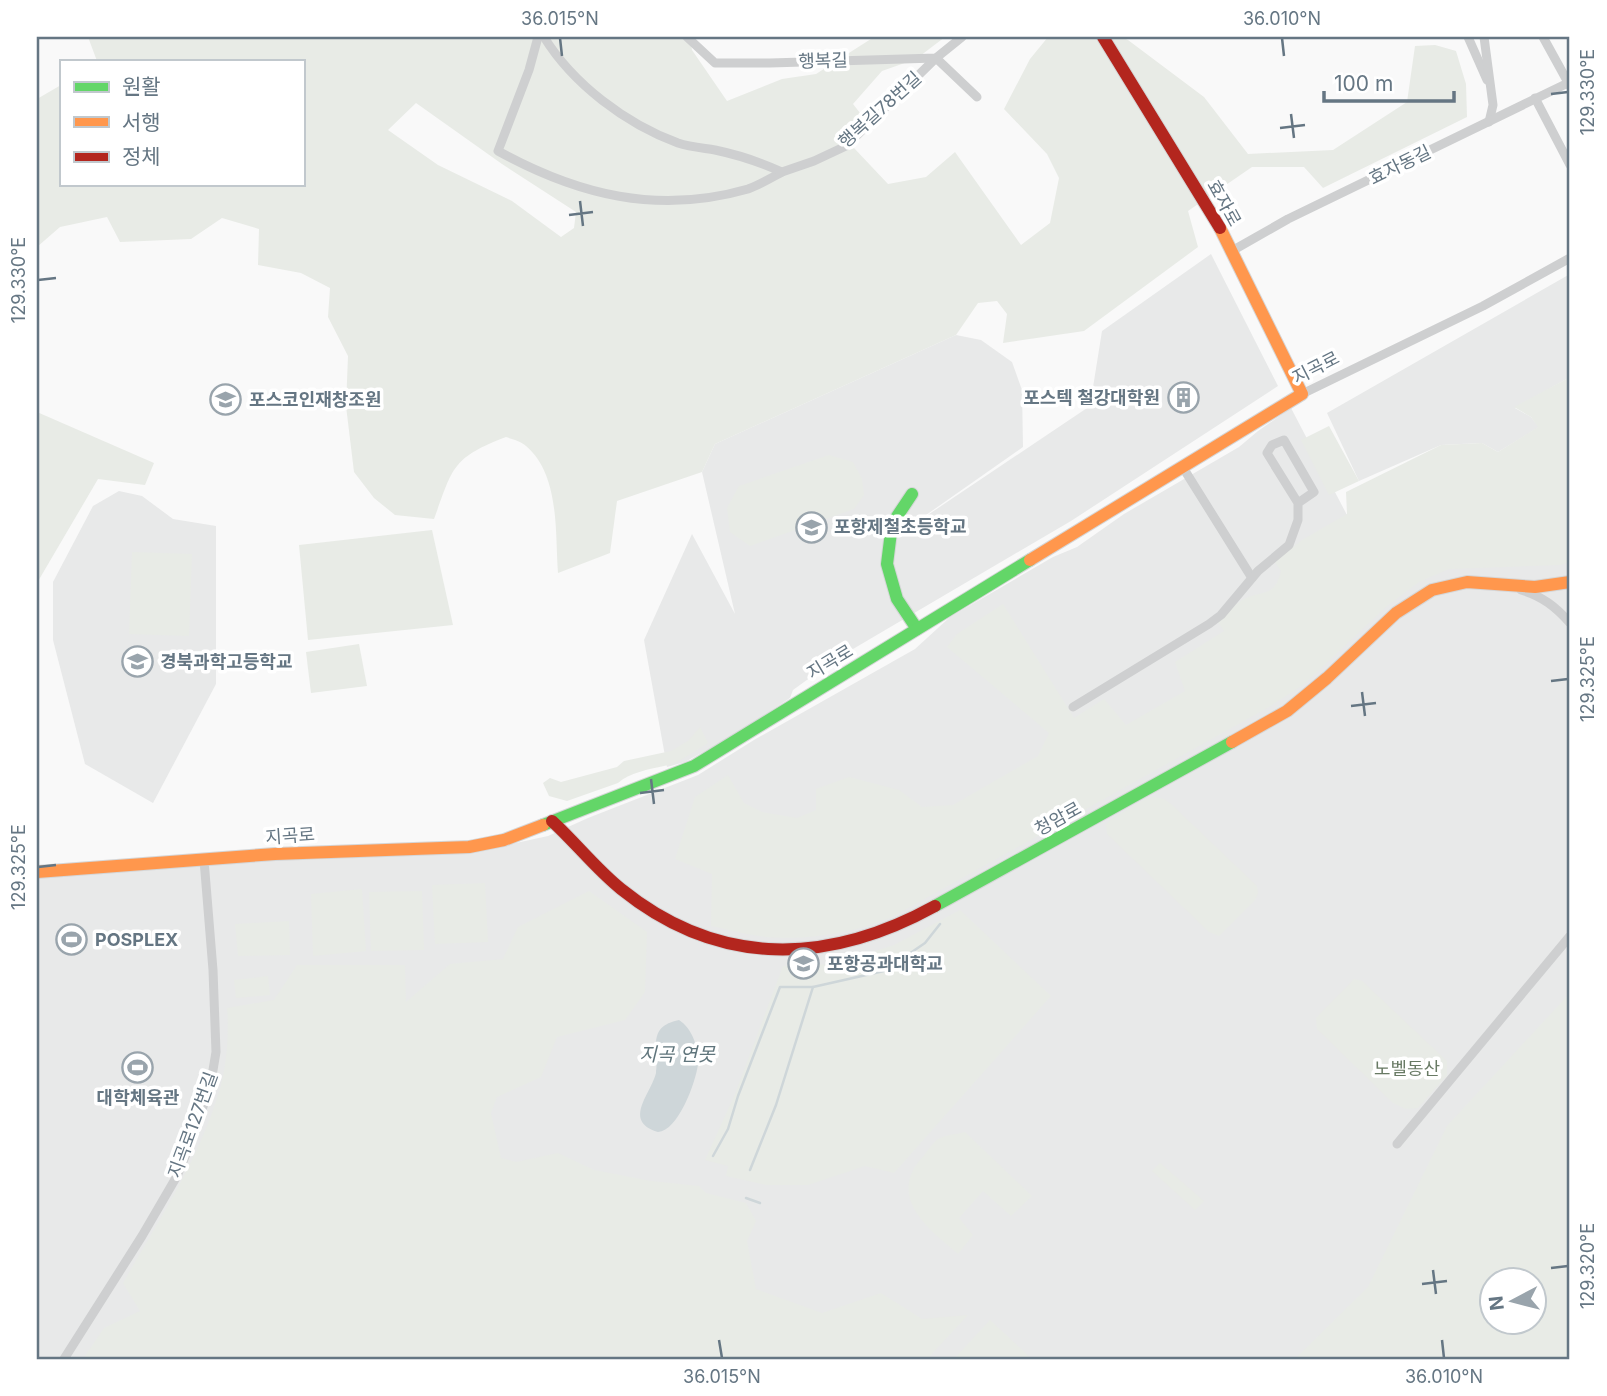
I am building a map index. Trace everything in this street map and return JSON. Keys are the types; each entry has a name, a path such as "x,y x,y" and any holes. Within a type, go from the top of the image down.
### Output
{"street":[{"name":"행복길78번길","path":"538,37 529,71 498,151 535,172 600,194 649,200 692,199 749,188 782,172 814,162 846,146 936,58"},
{"path":"544,37 554,52 589,89 622,114 680,144 751,159 782,172"},
{"name":"행복길","path":"687,37 715,63 936,58"},
{"path":"962,37 936,58 977,97"},
{"name":"효자로","path":"1102,37 1190,178 1302,394"},
{"path":"1468,37 1491,90"},
{"path":"1484,37 1493,105 1489,122"},
{"path":"1543,37 1570,83"},
{"name":"효자동길","path":"1230,252 1288,219 1570,83"},
{"path":"1535,98 1570,165"},
{"name":"지곡로","path":"37,872 360,849 469,846 504,840 694,766 1302,394 1481,307 1570,258"},
{"path":"1073,707 1221,615 1252,578 1289,545 1298,520 1298,503 1267,453 1272,445 1284,440 1314,492 1298,503"},
{"path":"1182,466 1252,578"},
{"path":"912,494 892,524 887,564 897,599 917,629"},
{"name":"청암로","path":"552,821 620,887 658,915 692,932 734,944 781,950 824,947 867,939 908,921 1287,711 1416,598 1449,584 1478,582 1535,587 1570,582"},
{"path":"1499,584 1545,600 1556,607 1570,623"},
{"name":"지곡로127번길","path":"64,1359 173,1182 193,1137 211,1082 216,1052 213,970 204,860"},
{"path":"1397,1144 1570,936"}],"shaded area":[{"path":"1211,254 1278,386 1071,521 836,659 793,690 790,698 736,734 685,762 667,767 644,640 692,534 735,614 702,472 715,444 956,335 981,340 1012,362 1022,390 1023,447 889,541 1090,406 1102,331"},
{"path":"1570,274 1570,377 1515,408 1531,417 1539,427 1498,452 1482,443 1441,445 1359,481 1327,413"},
{"name":"포항공과대학교","path":"1291,408 1359,538 1570,475 1570,1059 1403,1359 37,1359 37,868 190,860 306,860 471,853 548,836 698,775 754,740 915,649 950,617 1053,557 1077,547 1124,514 1239,447"},
{"name":"경북과학고등학교","path":"119,491 142,496 173,519 216,526 216,684 153,803 85,764 53,640 53,582 93,506"}],"green space":[{"path":"88,37 690,37 692,50 727,101 782,79 816,74 874,37 945,37 916,59 882,71 853,104 864,118 854,148 888,184 926,177 955,152 1021,245 1050,223 1059,178 1047,154 1004,109 1030,59 1048,37 1122,37 1128,40 1204,97 1248,154 1333,150 1407,102 1415,46 1435,45 1456,51 1466,84 1467,117 1323,188 1304,167 1252,167 1188,211 1198,247 1084,331 1003,343 1007,314 997,301 978,303 956,335 715,444 702,472 617,501 610,553 558,573 554,505 545,472 537,458 516,440 506,437 488,444 464,459 451,476 434,519 395,515 374,498 354,472 346,406 348,356 328,317 330,288 301,273 258,265 259,229 222,218 191,239 120,242 107,217 60,227 37,247 37,99 60,86 60,186 304,186 304,60 97,60","holes":["416,103 576,212 574,228 561,237 512,201 438,165 388,130"]},
{"path":"1570,377 1570,562 1560,565 1449,569 1419,582 1387,606 1303,685 1269,707 892,917 844,932 792,938 759,936 711,926 712,874 675,859 695,797 728,775 744,803 762,812 797,818 816,810 816,789 849,777 899,790 922,807 953,805 1038,756 1049,733 947,647 957,634 1003,604 1074,718 1104,699 1126,725 1185,691 1175,662 1224,631 1218,622 1237,604 1272,589 1281,571 1275,562 1302,540 1347,514 1346,492 1441,445 1482,443 1498,452 1538,427 1531,417 1514,407"},
{"path":"37,412 154,463 145,485 98,479 37,583"},
{"path":"1329,426 1359,481 1329,495 1301,440"},
{"path":"829,455 853,462 862,479 864,495 854,509 750,546 730,532 727,508 739,486"},
{"path":"432,530 453,625 308,640 299,545"},
{"path":"132,552 192,554 189,636 129,634"},
{"path":"359,644 367,686 311,693 306,652"},
{"path":"700,727 708,743 676,762 633,774 618,783 567,801 549,796 543,783 550,778 561,782 617,767 624,761 671,751 688,741"},
{"path":"1154,797 1171,804 1257,886 1255,900 1219,936 1209,932 1107,834 1106,825 1109,821 1145,799"},
{"path":"485,883 488,942 435,944 432,885"},
{"path":"362,889 366,951 313,956 311,894"},
{"path":"422,891 424,950 371,951 369,892"},
{"path":"589,891 647,932 645,992 625,1020 557,1037 541,1077 497,1097 491,1113 501,1158 516,1162 558,1153 594,1170 651,1181 699,1186 706,1193 746,1203 756,1221 747,1241 756,1289 822,1313 881,1293 922,1319 968,1315 927,1359 83,1359 104,1328 140,1311 123,1283 176,1190 210,1118 226,1061 227,1008 274,1000 297,965 405,965 406,1002 450,964 503,959 518,927"},
{"path":"960,910 1051,996 894,1173 865,1166 808,1185 766,1185 726,1176 728,1166 705,1160 735,1094 783,966 835,964 894,945"},
{"path":"289,921 290,955 238,956 235,924"},
{"path":"268,976 270,995 236,998 234,980"},
{"name":"노벨동산","path":"1354,979 1362,981 1447,1061 1447,1075 1418,1108 1406,1109 1393,1103 1317,1029 1316,1018"},
{"path":"1570,993 1570,1359 1295,1359 1368,1287 1447,1126"},
{"path":"965,1132 1032,1196 1011,1216 983,1191 959,1218 973,1235 958,1254 916,1213 908,1188 911,1174 938,1139"},
{"path":"1160,1163 1204,1201 1195,1210 1152,1171"},
{"path":"990,1320 1032,1359 954,1359"}],"water":[{"name":"지곡 연못","path":"679,1020 688,1028 696,1045 697,1072 679,1115 665,1130 658,1132 647,1127 640,1114 656,1073 658,1034 668,1023"}],"waterway":[{"path":"713,1156 728,1129 780,987 813,987 884,971 925,943 940,924"},
{"path":"750,1170 776,1105 813,987"},
{"path":"746,1198 760,1203"}],"traffic: fast":[{"path":"912,494 892,524 887,564 897,599 917,629"},
{"path":"543,825 694,766 1030,560"},
{"path":"935,906 1232,742"}],"traffic: slow":[{"path":"1030,560 1302,394 1220,228"},
{"path":"1232,742 1287,711 1327,678 1396,613 1432,590 1467,582 1535,587 1570,582"},
{"path":"37,872 275,854 469,847 504,840 543,825"}],"traffic: jam":[{"path":"1103,37 1220,228"},
{"path":"552,821 621,889 658,915 696,933 735,945 775,949 814,947 855,939 895,925 935,906"}],"place":[{"name":"포스텍 철강대학원","path":"1183,398"},
{"name":"포스코인재창조원","path":"226,400"},
{"name":"포항제철초등학교","path":"811,527"},
{"name":"경북과학고등학교","path":"137,662"},
{"name":"POSPLEX","path":"72,940"},
{"name":"포항공과대학교","path":"804,964"},
{"name":"대학체육관","path":"138,1067"}]}
